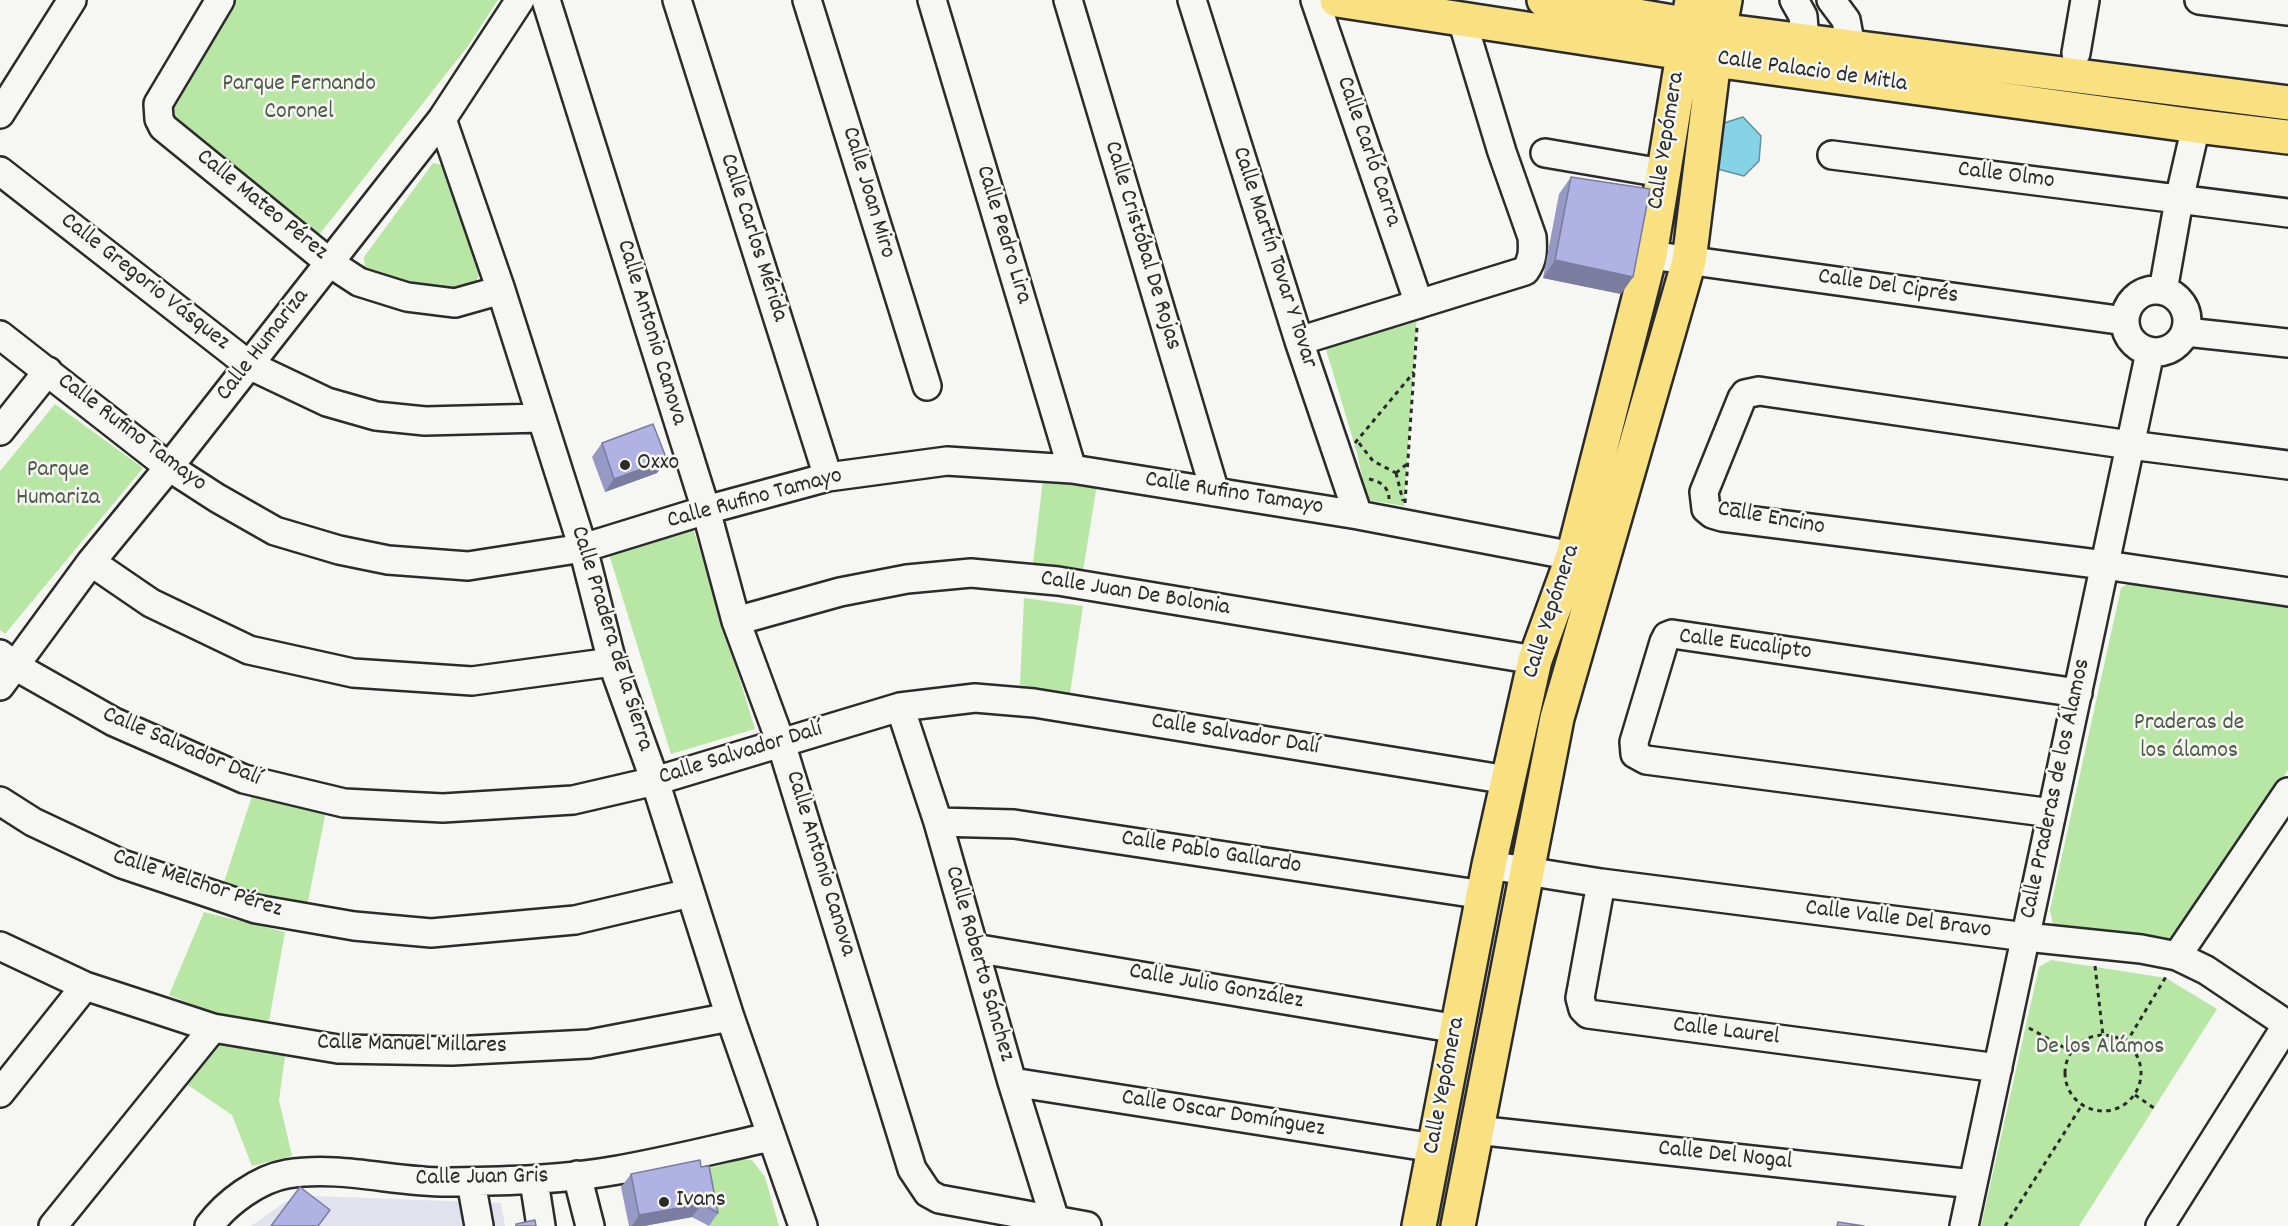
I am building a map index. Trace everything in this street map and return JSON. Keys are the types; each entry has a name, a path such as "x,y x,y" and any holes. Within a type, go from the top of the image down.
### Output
{"main road":[{"name":"Calle Palacio de Mitla","path":"1336,0 1462,20 1703,28 1801,19 1851,47 2288,103"},
{"name":"Calle Palacio de Mitla","path":"1544,0 1703,28 2196,126 2288,137"},
{"name":"Calle Yepómera","path":"1419,1226 1486,880 1534,660 1573,556 1650,255 1662,173 1703,28"},
{"name":"Calle Yepómera","path":"1458,1226 1557,718 1689,261 1703,28"}],"street":[{"path":"0,114 72,0"},
{"name":"Calle Mateo Pérez","path":"220,0 158,104 159,119 163,127 330,263 359,282 407,297 455,303 501,290"},
{"name":"Calle Humariza","path":"5,668 169,467 442,119 520,0"},
{"name":"Calle Antonio Canova","path":"546,0 706,510 736,621 781,743 912,1169 919,1183 928,1193 939,1199 1087,1226"},
{"name":"Calle Carlos Mérida","path":"677,0 828,477"},
{"name":"Calle Joan Miro","path":"807,0 927,386"},
{"name":"Calle Pedro Lira","path":"932,0 1072,469"},
{"name":"Calle Cristóbal De Rojas","path":"1068,0 1215,492"},
{"name":"Calle Martín Tovar Y Tovar","path":"1192,0 1299,341 1358,515"},
{"name":"Calle Carló Carra","path":"1315,0 1419,304"},
{"path":"1801,19 1831,0 1846,20 1851,47"},
{"path":"2076,53 2085,0"},
{"path":"2199,0 2288,11"},
{"path":"1299,341 1525,271 1532,262 1532,237 1502,152 1462,20"},
{"name":"Calle Pradera de la Sierra","path":"442,119 501,290 583,548 612,662 655,781 730,1017 802,1226"},
{"path":"2163,291 2179,200 2196,126"},
{"path":"1545,153 1662,173"},
{"name":"Calle Olmo","path":"1832,155 2288,213"},
{"name":"Calle Gregorio Vásquez","path":"0,171 249,365 327,402 376,416 425,421 541,418"},
{"name":"Calle Del Ciprés","path":"1650,255 2125,321"},
{"path":"2154,290 2163,291 2181,302 2188,321 2186,332 2176,346 2168,350 2150,352 2140,348 2132,341 2125,321 2130,303 2137,297 2154,290"},
{"path":"2186,332 2288,343"},
{"name":"Calle Rufino Tamayo","path":"0,335 169,467 217,498 275,531 339,550 388,560 468,566 583,548 706,510 828,477 947,461 1072,469 1358,515 1573,556"},
{"name":"Calle Praderas de los Álamos","path":"1964,1226 2150,352"},
{"path":"0,431 48,371"},
{"name":"Calle Encino","path":"2288,465 2130,445 1759,391 1745,394 1742,398 1704,492 1706,509 1722,517 2105,565 2288,592"},
{"path":"90,562 152,603 249,650 353,673 472,681 612,662"},
{"name":"Calle Juan De Bolonia","path":"736,621 840,592 907,579 971,573 1058,581 1534,660"},
{"name":"Calle Eucalipto","path":"2052,813 1646,760 1635,754 1634,742 1664,642 1667,636 1672,634 2078,693"},
{"name":"Calle Salvador Dalí","path":"5,668 114,722 244,779 344,803 443,808 573,800 655,781 900,707 975,698 1034,703 1508,780"},
{"name":"Calle Roberto Sánchez","path":"900,707 938,822 1012,1082 1055,1220"},
{"path":"2177,956 2288,792"},
{"name":"Calle Melchor Pérez","path":"0,801 33,822 122,864 256,909 354,926 431,933 575,920 690,893"},
{"name":"Calle Pablo Gallardo","path":"938,822 1014,824 1486,880"},
{"name":"Calle Valle Del Bravo","path":"1486,880 1527,870 1601,883 2026,937 2141,949 2177,956 2206,970 2288,1024"},
{"name":"Calle Laurel","path":"1601,883 1580,998 1583,1010 1588,1014 1998,1068"},
{"name":"Calle Manuel Millares","path":"0,946 85,986 213,1028 338,1049 452,1051 590,1044 730,1017"},
{"name":"Calle Julio González","path":"974,948 1458,1029"},
{"path":"0,1093 85,986"},
{"path":"2160,1226 2288,1024"},
{"path":"54,1226 213,1028"},
{"name":"Calle Oscar Domínguez","path":"1012,1082 1434,1148"},
{"name":"Calle Del Nogal","path":"1476,1130 1973,1184"},
{"name":"Calle Juan Gris","path":"209,1226 216,1216 255,1185 286,1174 332,1171 423,1182 534,1181 617,1170 770,1137"},
{"path":"577,1175 590,1226"},
{"path":"534,1181 541,1226"},
{"path":"471,1182 479,1226"}],"path":[{"path":"1358,441 1373,461 1396,473 1404,507 1419,304"},
{"path":"1352,446 1414,372"},
{"path":"1396,473 1408,463"},
{"path":"1361,480 1370,478 1385,487 1389,495 1389,504"},
{"path":"2092,944 2103,1036"},
{"path":"2126,1043 2177,956"},
{"path":"2009,1016 2072,1052"},
{"path":"2103,1036 2126,1043 2134,1051 2141,1073 2140,1084 2135,1095 2116,1109 2104,1111 2093,1110 2082,1105 2067,1086 2066,1074 2067,1062 2072,1052 2081,1043 2103,1036"},
{"path":"2135,1095 2154,1108"},
{"path":"2005,1226 2082,1105"}],"shaded area":[{"path":"315,1196 501,1203 505,1226 251,1226 285,1202"}],"green space":[{"name":"Parque Fernando Coronel","path":"236,0 498,0 468,46 319,235 187,143 173,120 171,111 178,87"},
{"path":"433,163 443,165 479,275 475,284 442,290 408,285 365,273 364,257"},
{"path":"1417,314 1404,506 1367,500 1357,453 1325,346"},
{"name":"Parque Humariza","path":"55,404 143,468 5,634 0,630 0,471"},
{"path":"1044,471 1098,478 1083,571 1033,563"},
{"path":"692,525 755,729 671,754 608,551"},
{"name":"Praderas de los álamos","path":"2129,583 2288,606 2288,770 2180,939 2169,941 2053,925 2050,910 2121,588"},
{"path":"1024,598 1083,606 1070,693 1020,685"},
{"path":"252,796 326,811 307,906 223,885"},
{"path":"204,912 285,932 269,1021 218,1015 169,995"},
{"name":"De los Alámos","path":"2051,960 2166,978 2217,1009 2079,1226 1981,1226 2039,967"},
{"path":"223,1040 285,1056 279,1100 292,1156 252,1166 232,1115 185,1083"},
{"path":"740,1159 752,1160 765,1177 779,1226 709,1226 699,1171"}],"water":[{"path":"1743,117 1761,136 1759,161 1744,176 1714,168 1721,124"}],"building":[{"path":"1571,177 1650,189 1633,277 1555,260"},
{"path":"653,424 667,460 614,479 602,443"},
{"name":"Ivans","path":"700,1160 701,1167 709,1166 718,1213 702,1204 639,1215 631,1174"},
{"path":"300,1187 330,1210 318,1226 271,1226"},
{"path":"535,1220 536,1226 516,1226 516,1224"},
{"path":"1838,1222 1864,1226 1837,1226"}],"place":[{"name":"Oxxo","path":"625,465"},
{"name":"Ivans","path":"664,1202"}]}
